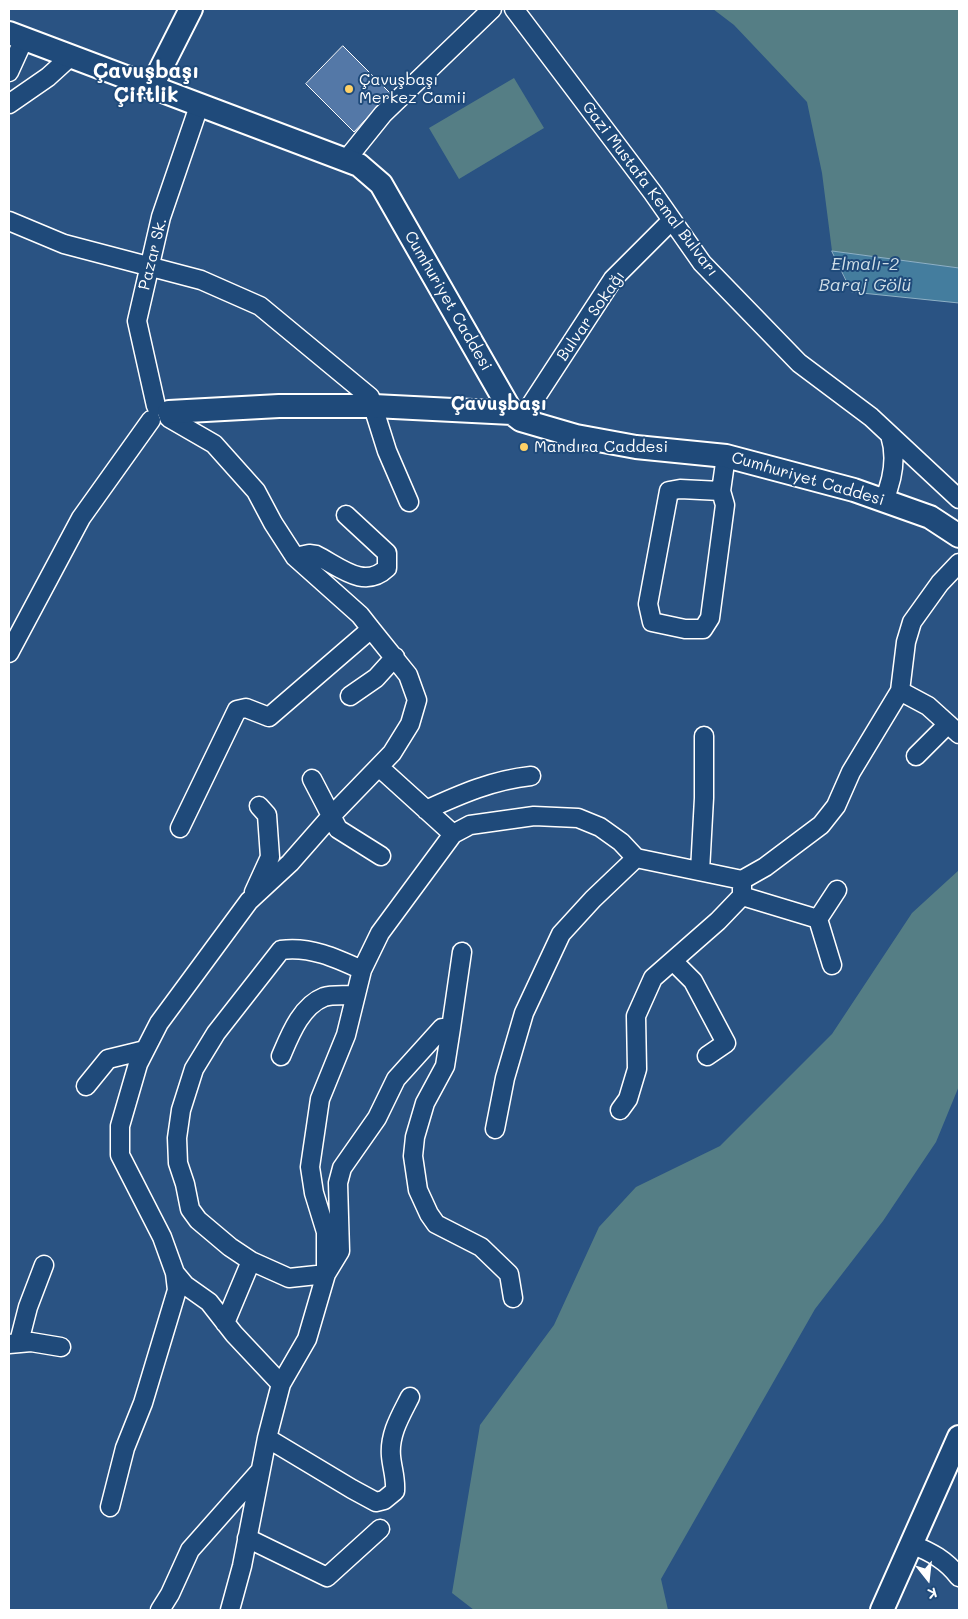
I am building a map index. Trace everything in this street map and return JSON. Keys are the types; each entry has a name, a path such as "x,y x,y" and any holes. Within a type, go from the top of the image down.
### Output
{"main road":[{"path":"152,88 191,9"},
{"name":"Cumhuriyet Caddesi","path":"16,36 360,165 381,184 517,417 576,436 636,447 726,456 884,500 930,517 959,536"},
{"path":"161,414 279,406 374,406 517,417"},
{"path":"882,1610 959,1438"}],"street":[{"path":"346,160 383,114 492,9"},
{"name":"Gazi Mustafa Kemal Bulvarı","path":"514,9 702,263 793,356 890,435 959,499"},
{"path":"9,72 16,36"},
{"path":"9,104 48,76 70,57"},
{"name":"Pazar Sk.","path":"161,414 137,321 162,217 199,106"},
{"name":"Bulvar Sokağı","path":"517,417 613,280 672,220"},
{"path":"10,227 64,244 201,280 260,306 367,392 374,406 387,451 410,502"},
{"path":"9,653 81,518 161,414 214,444 256,491 273,523 295,556 360,615 395,657 408,675 417,700 410,724 392,753 330,816 290,864 249,901"},
{"path":"884,500 890,486 893,469 894,450 890,435"},
{"path":"721,491 670,491 648,604 652,622 685,629 703,629 710,618 725,505 721,491 726,456"},
{"path":"295,556 316,555 360,578 370,578 379,575 387,568 387,553 346,515"},
{"path":"620,1110 628,1099 638,1070 636,1016 653,978 718,921 742,888 765,867 821,825 836,806 852,772 900,691 906,642 912,622 940,584 959,563"},
{"path":"180,828 237,710 246,708 269,717 371,629"},
{"path":"350,696 376,678 395,657"},
{"path":"900,691 928,706 953,729 916,756"},
{"path":"700,871 704,798 704,736"},
{"path":"380,767 453,834"},
{"path":"426,810 473,789 507,779 531,776"},
{"path":"312,779 338,829 381,856"},
{"path":"110,1508 125,1448 142,1403 177,1290 174,1273 162,1237 120,1155 120,1126 138,1064 159,1023 249,901 270,857 267,815 259,806"},
{"path":"326,1274 326,1232 314,1193 310,1167 320,1099 346,1035 362,970 380,933 453,834 470,825 534,816 578,818 600,827 621,842 636,858 700,871 818,919"},
{"path":"495,1129 505,1078 524,1013 561,934 593,899 636,858"},
{"path":"818,919 837,890"},
{"path":"818,919 832,965"},
{"path":"326,1274 289,1278 250,1261 198,1220 190,1209 178,1163 177,1138 187,1087 194,1069 216,1033 281,950 296,948 332,956 362,970"},
{"path":"462,952 445,1066 425,1103 415,1137 413,1156 418,1190 429,1214 436,1224 481,1247 509,1274 513,1298"},
{"path":"673,960 693,982 726,1043 707,1056"},
{"path":"281,1056 291,1033 308,1008 325,997 356,995"},
{"path":"230,1610 248,1538 260,1471 280,1384 307,1338 326,1274 340,1251 338,1183 342,1168 377,1118 396,1079 442,1028 450,1028"},
{"path":"86,1086 108,1059 145,1050"},
{"path":"225,1323 250,1261"},
{"path":"44,1265 14,1343 42,1343 61,1347"},
{"path":"174,1273 185,1285 209,1302 225,1323 280,1384"},
{"path":"267,1438 376,1502 384,1500 395,1490 396,1478 391,1455 392,1436 410,1397"},
{"path":"160,1610 170,1594 190,1550 260,1471"},
{"path":"248,1538 327,1577 380,1529"},
{"path":"911,1544 936,1555 959,1577"}],"green space":[{"path":"713,9 959,9 959,268 832,251 822,173 807,102 734,25"},
{"path":"514,78 544,128 459,179 429,128"},
{"path":"959,870 959,1086 936,1142 883,1221 815,1309 661,1579 668,1610 474,1610 452,1593 480,1425 554,1325 599,1227 636,1187 720,1146 832,1034 912,913"}],"water":[{"name":"Elmalı-2 Baraj Gölü","path":"832,251 959,268 959,303 852,292"}],"building":[{"name":"Çavuşbaşı Merkez Camii","path":"343,46 390,93 354,132 306,84"}],"place":[{"name":"Çavuşbaşı Merkez Camii","path":"349,89"},
{"name":"Mandıra Caddesi","path":"524,447"}],"district":[{"name":"Çavuşbaşı Çiftlik","path":"146,84"},
{"name":"Çavuşbaşı","path":"499,404"}]}
